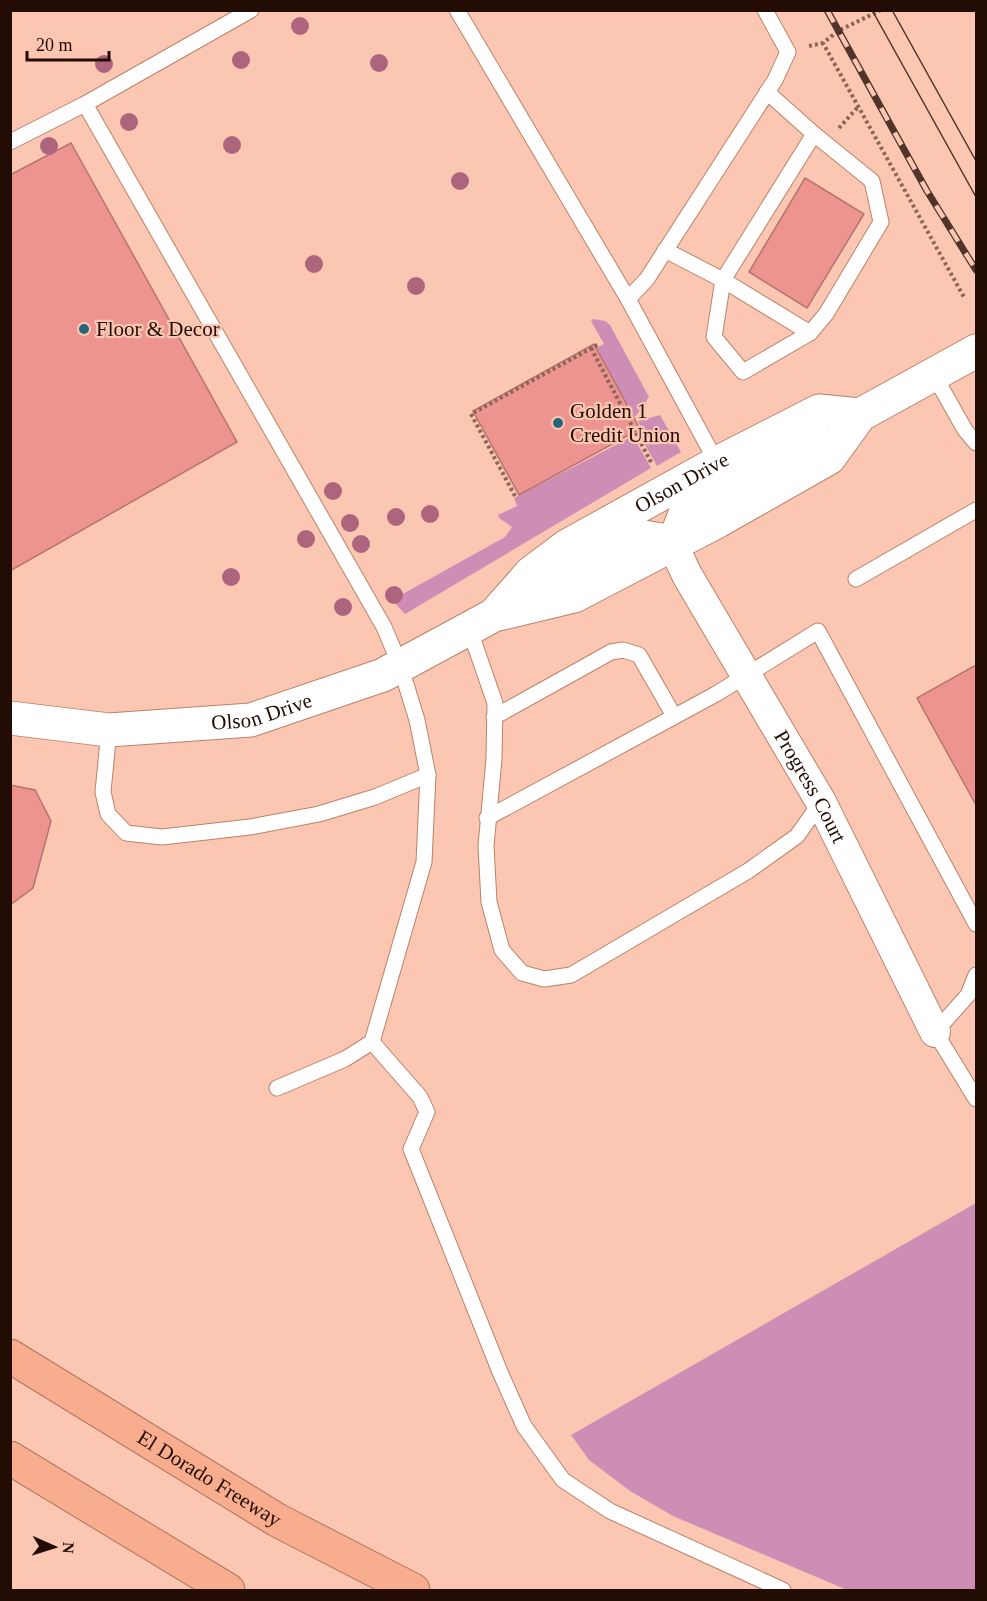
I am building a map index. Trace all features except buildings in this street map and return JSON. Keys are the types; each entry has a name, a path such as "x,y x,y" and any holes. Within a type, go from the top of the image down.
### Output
{"highway":[{"name":"El Dorado Freeway","path":"10,1356 277,1520 413,1590"},
{"path":"10,1458 228,1590"}],"street":[{"name":"Olson Drive","path":"10,718 109,730 251,720 383,675 482,622 574,596 673,546 829,458 860,415 976,351"},
{"name":"Olson Drive","path":"482,622 531,573 567,546 717,463 819,411"},
{"path":"531,573 558,575 580,567 638,536 662,540 673,546 685,514 698,503 804,446 819,411 860,415"},
{"name":"Progress Court","path":"673,546 687,575 822,802 935,1032"}],"lane":[{"path":"10,142 85,104 251,10"},
{"path":"457,10 628,298 717,463"},
{"path":"628,298 647,279 775,80 788,52 765,10"},
{"path":"767,92 872,181 881,222 826,314 810,333 743,372 714,337 723,280 814,134"},
{"path":"85,104 384,627 400,665 417,720 428,775 424,862 372,1042 345,1059 277,1088"},
{"path":"665,250 723,280 810,333"},
{"path":"934,375 965,430 976,443"},
{"path":"856,579 976,510"},
{"path":"482,622 495,704 494,759 486,846 489,902 502,950 522,973 544,979 571,975 748,871 797,836 822,802"},
{"path":"487,818 716,694 818,631 976,924"},
{"path":"494,717 611,652 623,650 639,655 675,717"},
{"path":"109,730 103,792 108,814 126,833 162,837 250,827 319,814 375,796 428,775"},
{"path":"976,975 972,995 935,1032 976,1099"},
{"path":"372,1042 420,1097 427,1112 411,1149 500,1372 524,1426 563,1480 610,1510 783,1590"}],"path":[{"path":"880,10 838,31 823,43 965,299"},
{"path":"834,134 858,107"},
{"path":"515,496 471,414 599,344"},
{"path":"591,348 656,470"}],"shaded area":[{"path":"593,319 605,321 610,325 649,397 635,417 596,351 604,344 591,321"},
{"path":"660,415 681,452 657,466 643,441 644,434 638,421"},
{"path":"633,436 651,468 405,614 392,600 505,537 512,527 498,515 517,506 514,498"},
{"path":"976,1203 976,1590 847,1590 673,1516 630,1491 589,1460 571,1435"}],"tram line":[{"path":"872,10 976,197"},
{"path":"892,10 976,161"}],"railway":[{"path":"827,10 927,191 976,270"}],"place":[{"name":"Floor & Decor","path":"84,329"},
{"name":"Golden 1 Credit Union","path":"558,423"}]}
